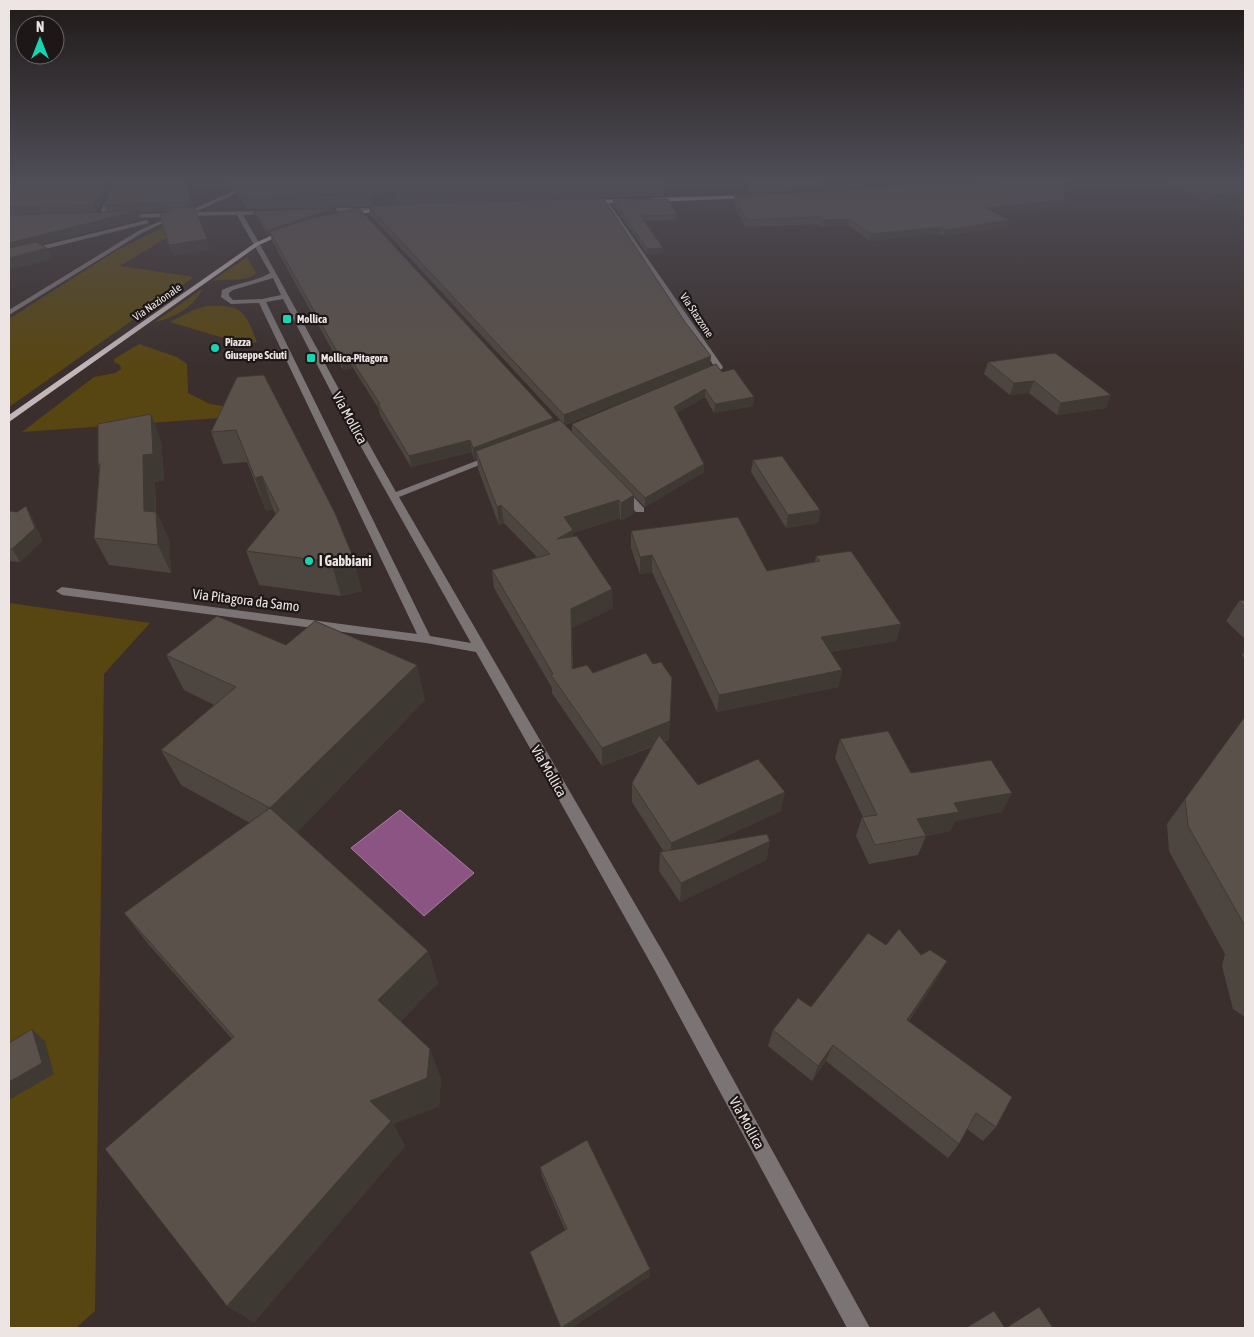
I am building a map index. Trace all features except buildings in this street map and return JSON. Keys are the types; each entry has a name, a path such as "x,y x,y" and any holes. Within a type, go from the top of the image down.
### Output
{"main road":[{"name":"Via Nazionale","path":"9,419 261,242"}],"street":[{"path":"9,256 63,242"},
{"path":"9,313 123,242"},
{"name":"Via Stazzone","path":"633,242 719,367 691,378"},
{"name":"Via Mollica","path":"257,244 346,413 478,648 661,965 859,1328"},
{"path":"274,274 259,282 233,287 225,292 225,297 231,302 262,301 284,297"},
{"path":"262,301 426,639"},
{"path":"394,496 500,455"},
{"path":"614,484 640,510"},
{"name":"Via Pitagora da Samo","path":"62,592 426,639 478,648"}],"shaded area":[{"path":"132,242 159,242 120,266 194,277 9,407 9,319 117,250"},
{"path":"247,257 256,273 252,276 241,279 212,281"},
{"path":"202,289 189,306 169,318 155,322"},
{"path":"206,306 228,306 241,312 249,323 257,342 241,347 227,339 170,322 191,311"},
{"path":"139,344 177,357 187,364 188,393 210,404 223,406 219,418 22,432 94,377 115,373 121,369 120,365 114,362 114,359"},
{"path":"9,603 150,623 104,674 95,1311 76,1328 9,1328"},
{"path":"400,810 474,873 424,916 351,848"}],"place":[{"name":"Mollica","path":"287,319"},
{"name":"Piazza Giuseppe Sciuti","path":"215,348"},
{"name":"Mollica-Pitagora","path":"311,358"},
{"name":"I Gabbiani","path":"309,561"}]}
